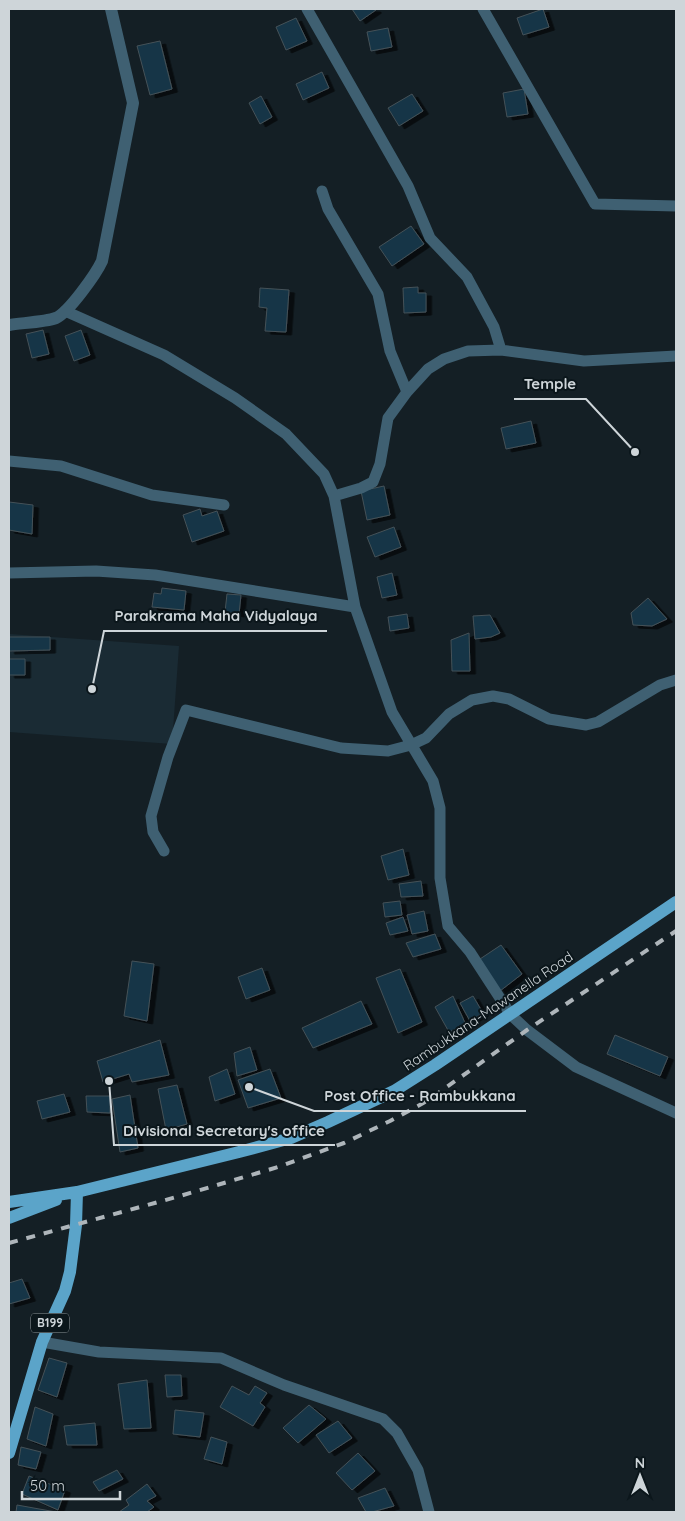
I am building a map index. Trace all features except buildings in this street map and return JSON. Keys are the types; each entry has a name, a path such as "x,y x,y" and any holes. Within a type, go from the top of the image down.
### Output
{"main road":[{"name":"Rambukkana-Mawanella Road","path":"77,1192 292,1138 364,1106 394,1091 511,1015 676,902"},
{"path":"9,1202 77,1192"},
{"path":"9,1218 77,1192"},
{"name":"B199","path":"9,1453 42,1342 65,1291 70,1272 76,1225 77,1192"}],"street":[{"path":"9,325 56,318 65,311 96,274 102,261 133,103 111,9"},
{"path":"307,9 408,186 430,238 467,277 494,327 501,350"},
{"path":"483,9 595,204 676,206"},
{"path":"322,191 328,209 378,294 390,351 407,392"},
{"path":"65,311 164,355 235,398 286,434 324,474 334,496 355,607 392,712 434,781 440,808 440,878 448,926 470,952 511,1015 527,1030 576,1067 676,1113"},
{"path":"334,496 361,488 373,482 380,464 388,418 407,392 428,369 444,359 468,351 501,350 584,360 676,356"},
{"path":"9,461 60,466 152,495 224,505"},
{"path":"9,573 96,571 155,575 355,607"},
{"path":"164,851 153,832 151,816 168,757 186,710 341,748 388,751 411,745 426,738 449,714 472,700 493,696 509,699 549,719 586,725 598,722 660,685 676,680"},
{"path":"42,1342 99,1352 221,1358 284,1385 383,1419 397,1433 418,1470 429,1512"}],"shaded area":[{"path":"9,634 179,646 172,744 9,732"}],"railway":[{"path":"9,1243 278,1167 344,1143 427,1101 527,1030 676,931"}],"place":[{"name":"Temple","path":"635,452"},
{"name":"Parakrama Maha Vidyalaya","path":"92,689"},
{"name":"Divisional Secretary's office","path":"109,1081"},
{"name":"Post Office - Rambukkana","path":"249,1087"}]}
